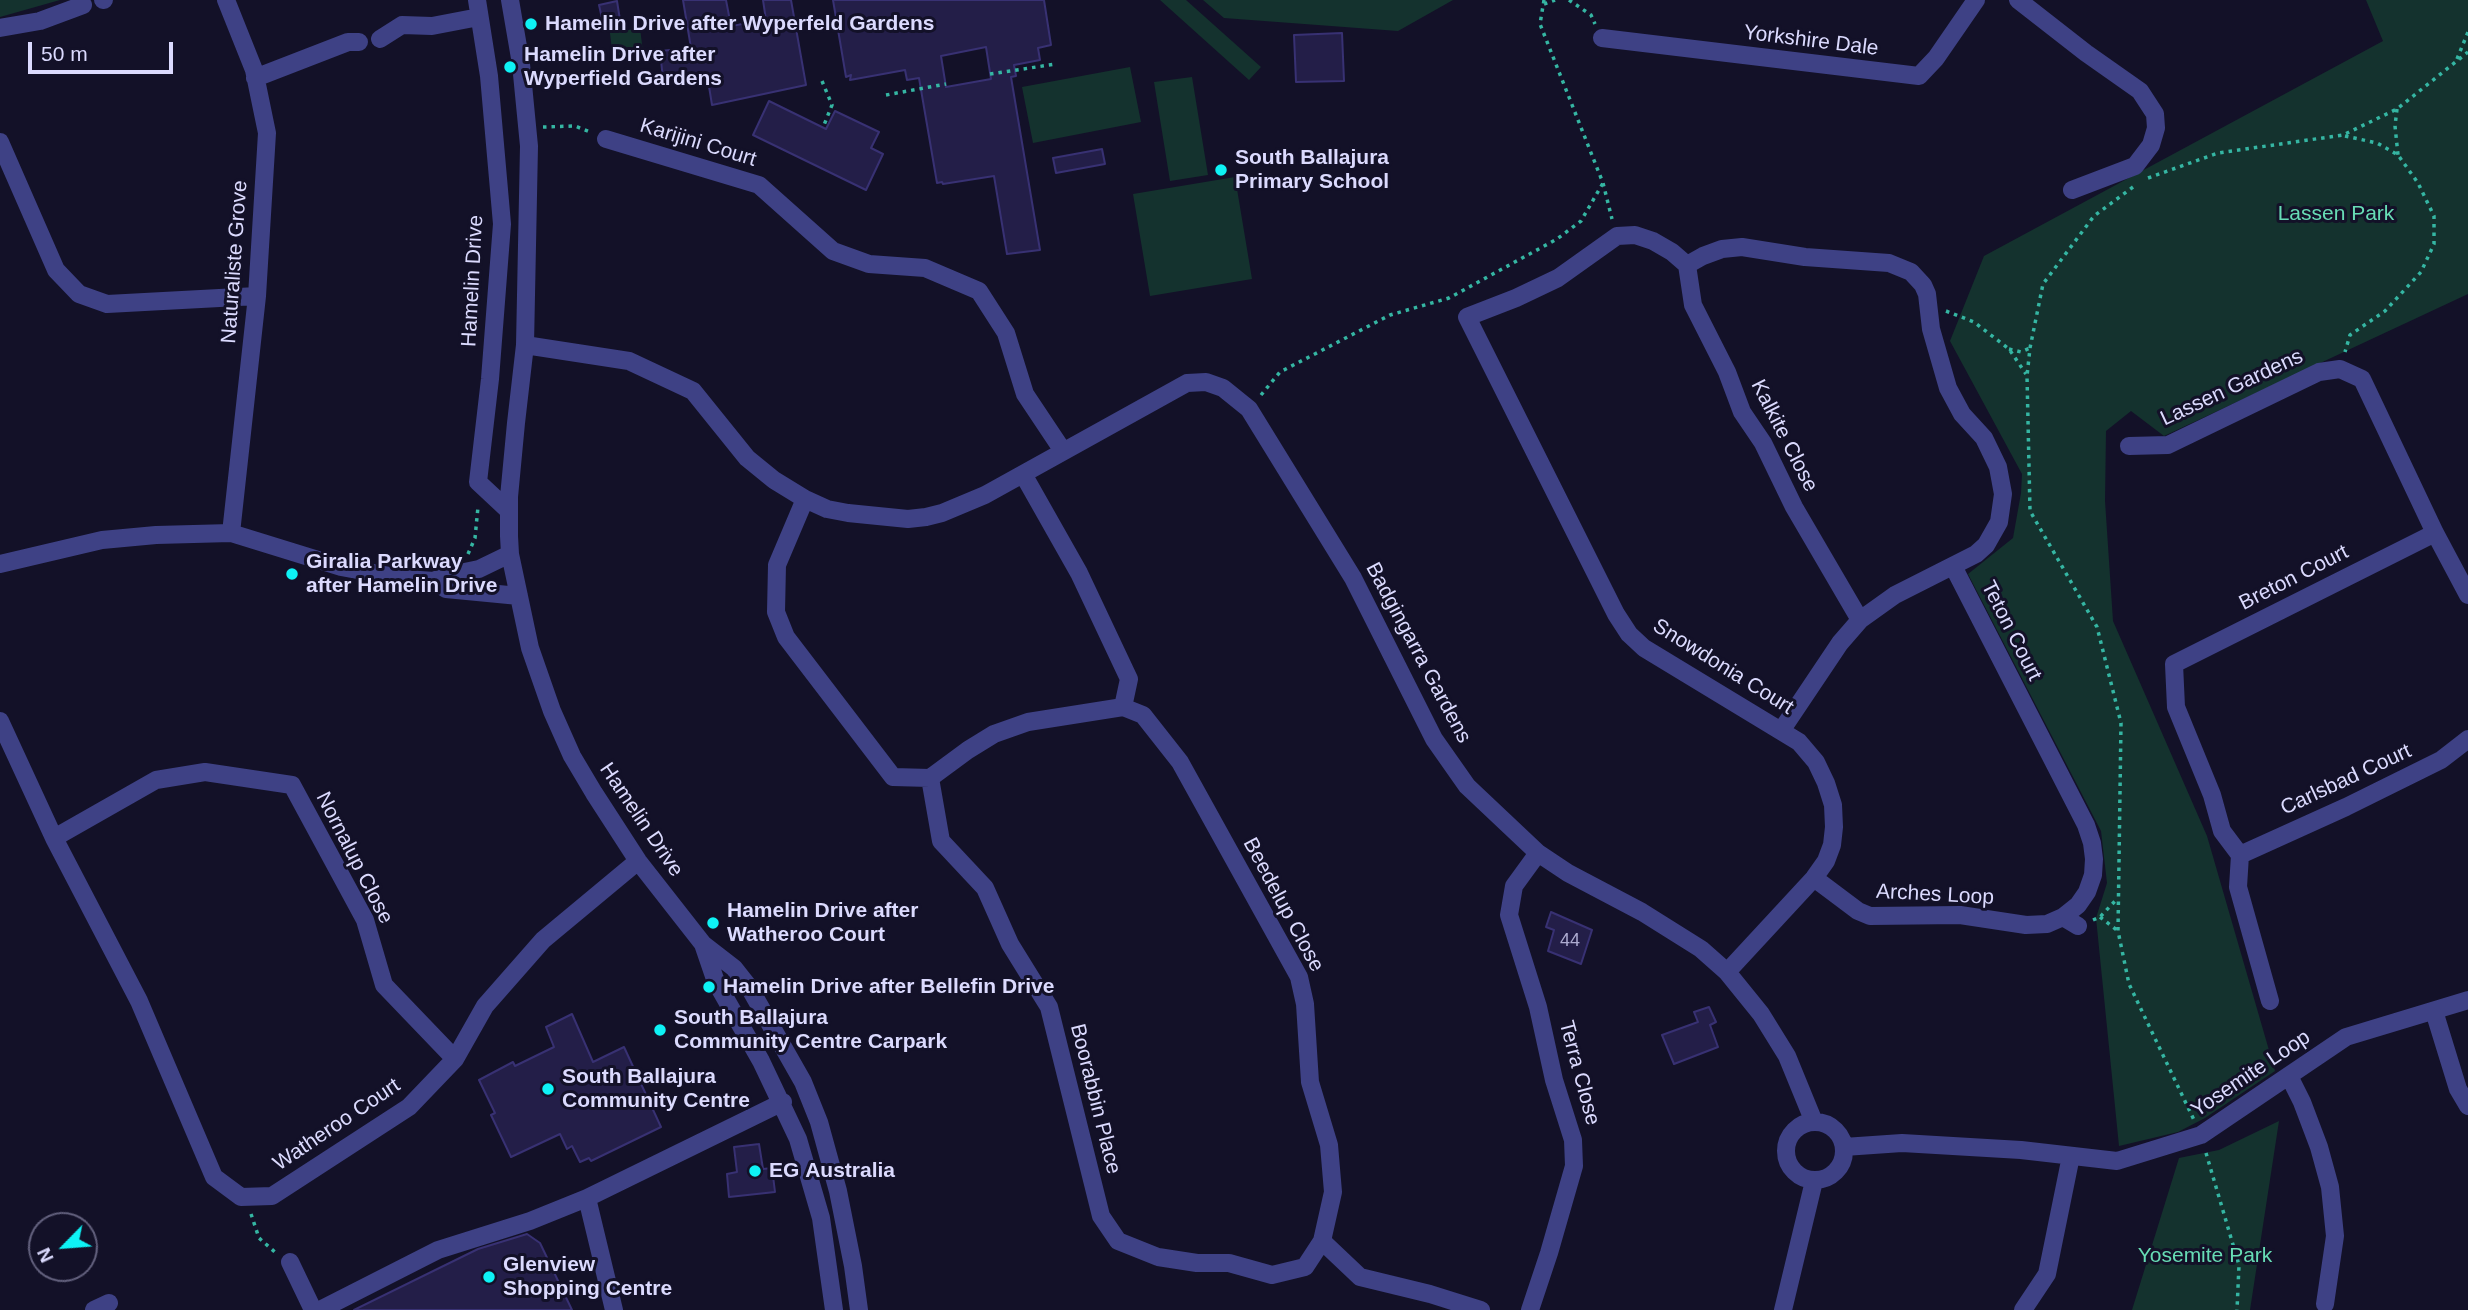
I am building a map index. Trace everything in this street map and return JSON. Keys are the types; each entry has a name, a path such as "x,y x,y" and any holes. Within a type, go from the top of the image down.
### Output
{"street":[{"name":"Naturaliste Grove","path":"226,0 255,78 267,133 257,296 231,533"},
{"name":"Hamelin Drive","path":"510,0 529,146 525,345 509,511 510,554 530,648 552,711 572,756 638,861 703,943 734,968 748,987 803,1082 838,1191 859,1310"},
{"name":"Yorkshire Dale","path":"1602,38 1919,76 1936,58 1976,0"},
{"path":"2018,0 2085,53 2140,91 2155,114 2156,128 2151,145 2135,166 2072,190"},
{"path":"0,28 40,21 83,5"},
{"path":"380,39 402,25 432,26 478,8"},
{"name":"Hamelin Drive","path":"478,8 489,76 502,224 490,379 478,482 509,511"},
{"path":"255,78 348,42 359,42"},
{"name":"Karijini Court","path":"606,139 759,185 833,251 869,264 925,268 979,291 1006,333 1025,394 1063,451"},
{"path":"0,142 56,270 79,294 107,304 257,296"},
{"path":"1617,236 1635,235 1653,241 1687,265 1722,249 1742,247 1805,257 1900,266 1917,277 1923,285 1927,294 1934,341 1948,388 1962,414 1993,453 2002,480 2003,494 1998,522 1986,545 1976,554 1895,595 1860,620 1840,643 1781,731"},
{"name":"Snowdonia Court","path":"1617,236 1558,278 1467,317 1616,614 1629,634 1644,648 1800,742 1816,762 1833,805 1832,845 1826,861 1814,878 1727,972"},
{"name":"Kalkite Close","path":"1687,265 1693,305 1727,372 1742,412 1773,461 1794,507 1860,620"},
{"name":"Badgingarra Gardens","path":"525,345 629,361 693,391 747,458 774,480 805,499 827,509 908,519 958,508 1188,383 1206,382 1223,387 1249,409 1353,578 1434,739 1467,786 1538,853 1568,873 1642,912 1689,941 1727,972 1762,1014 1787,1056 1814,1122"},
{"path":"2340,369 2362,379 2435,533 2468,595"},
{"name":"Lassen Gardens","path":"2129,446 2168,445 2319,372 2340,369"},
{"path":"805,499 777,565 776,611 786,637 893,776 930,778 994,734 1028,722 1122,707 1129,679 1079,573 1023,474"},
{"path":"0,564 102,540 231,533 341,567 406,579 434,581 479,569 510,554"},
{"name":"Breton Court","path":"2240,855 2222,831 2212,795 2176,708 2174,664 2435,533"},
{"name":"Teton Court","path":"1952,566 2086,825 2092,843 2093,875 2070,922"},
{"path":"434,581 446,589 519,596"},
{"name":"Beedelup Close","path":"1122,707 1143,715 1180,762 1299,978 1306,1004 1310,1082 1329,1145 1333,1192 1322,1241 1305,1267 1294,1270 1272,1275 1229,1263"},
{"path":"0,721 54,838 139,1001 214,1177 242,1197"},
{"name":"Carlsbad Court","path":"2240,855 2441,760 2468,739"},
{"name":"Nornalup Close","path":"54,838 156,780 205,772 292,785 365,920 384,985 455,1059"},
{"name":"Boorabbin Place","path":"930,778 941,841 985,888 1010,944 1049,1007 1101,1216 1118,1241 1158,1258 1197,1263 1229,1263"},
{"name":"Terra Close","path":"1530,1310 1574,1166 1573,1140 1554,1080 1538,1007 1509,915 1514,887 1538,853"},
{"path":"2240,855 2238,887 2270,1001"},
{"name":"Watheroo Court","path":"242,1197 272,1196 409,1107 455,1059 485,1006 543,940 638,861"},
{"name":"Arches Loop","path":"1814,878 1858,911 1870,916 1960,915 2026,925 2070,922"},
{"name":"Hamelin Drive","path":"703,943 716,982 782,1102 798,1139 821,1218 834,1310"},
{"name":"Yosemite Loop","path":"1844,1147 1902,1143 2117,1161 2201,1135 2346,1037 2468,1000"},
{"path":"2434,1011 2458,1089 2468,1106"},
{"path":"2289,1076 2319,1147 2330,1187 2335,1236 2325,1304"},
{"path":"320,1310 438,1250 530,1221 587,1198 782,1102"},
{"path":"1814,1122 1824,1123 1834,1129 1844,1147 1840,1167 1833,1175 1814,1181 1804,1179 1789,1166 1786,1146 1795,1129 1814,1122"},
{"path":"2023,1310 2047,1273 2071,1156"},
{"path":"1783,1310 1814,1181"},
{"path":"587,1198 614,1310"},
{"path":"1322,1241 1360,1277 1481,1310"},
{"path":"289,1262 313,1310"}],"path":[{"path":"1555,0 1543,2 1541,23 1603,183 1617,236"},
{"path":"1569,0 1591,15 1602,38"},
{"path":"2456,61 2468,32"},
{"path":"2237,1310 2239,1265 2201,1135 2129,984 2118,931 2117,899 2121,723 2096,627 2030,511 2027,376 2030,348 2043,284 2094,216 2143,180 2218,153 2343,135 2397,109 2468,52"},
{"path":"990,74 1056,64"},
{"path":"822,80 832,104 824,125"},
{"path":"886,94 946,85"},
{"path":"2397,109 2395,126 2398,155"},
{"name":"Karijini Court","path":"527,127 575,126 606,139"},
{"path":"2340,369 2350,335 2385,311 2421,272 2434,244 2434,216 2418,183 2398,155 2376,143 2343,135"},
{"path":"1249,409 1280,372 1390,315 1449,298 1557,239 1581,220 1603,183"},
{"path":"1928,310 1945,311 1974,322 2009,349 2027,376"},
{"path":"2009,349 2021,352 2030,348"},
{"path":"2070,922 2100,917 2117,899"},
{"path":"2100,917 2118,931"},
{"path":"242,1197 259,1238 289,1262"}],"green space":[{"path":"0,0 60,0 0,17"},
{"path":"1160,0 1186,0 1261,67 1249,80"},
{"path":"1203,0 1453,0 1398,31 1224,18"},
{"name":"Lassen Park","path":"2366,0 2468,0 2468,294 2164,436 2131,411 2106,431 2105,501 2113,621 2207,836 2275,1071 2205,1118 2178,1132 2119,1146 2096,918 2107,883 2101,831 1968,574 2013,538 2022,474 1950,341 1984,256 2383,41"},
{"path":"640,28 643,52 621,56 612,50 610,33"},
{"path":"1130,67 1141,122 1033,143 1022,87"},
{"path":"1192,77 1208,175 1170,181 1154,82"},
{"path":"1235,177 1252,279 1150,296 1133,194"},
{"name":"Yosemite Park","path":"2279,1121 2250,1310 2132,1310 2179,1158 2219,1150"}],"building":[{"path":"683,0 726,0 731,26 766,20 763,0 791,0 806,85 712,105 707,74 663,79 660,51 691,48"},
{"path":"833,0 1044,0 1051,45 1038,48 1040,60 1014,65 1016,76 1011,77 1040,250 1007,254 994,176 937,183 919,78 907,80 905,70 850,80 851,75 846,77","holes":["986,47 991,79 946,87 941,56"]},
{"path":"617,1 620,20 603,23 599,5"},
{"path":"1342,33 1344,81 1296,82 1294,35"},
{"path":"769,101 826,129 835,111 879,132 871,148 883,154 866,190 753,135"},
{"path":"1102,149 1105,164 1056,173 1053,158"},
{"path":"1551,912 1592,930 1581,964 1548,951 1554,930 1546,927"},
{"path":"1709,1007 1716,1022 1710,1025 1718,1047 1674,1064 1662,1035 1698,1022 1694,1012"},
{"name":"South Ballajura Community Centre","path":"572,1014 593,1062 624,1047 661,1127 591,1161 589,1158 580,1162 572,1146 567,1149 560,1134 511,1157 491,1115 495,1113 479,1080 513,1062 515,1066 554,1047 546,1027"},
{"name":"EG Australia","path":"759,1144 763,1169 772,1168 775,1192 729,1197 727,1174 737,1172 734,1147"},
{"name":"Glenview Shopping Centre","path":"527,1234 540,1243 572,1310 354,1310 478,1249"}],"place":[{"name":"Hamelin Drive after Wyperfeld Gardens","path":"531,24"},
{"name":"Hamelin Drive after Wyperfield Gardens","path":"510,67"},
{"name":"South Ballajura Primary School","path":"1221,170"},
{"name":"Giralia Parkway after Hamelin Drive","path":"292,574"},
{"name":"Hamelin Drive after Watheroo Court","path":"713,923"},
{"name":"Hamelin Drive after Bellefin Drive","path":"709,987"},
{"name":"South Ballajura Community Centre Carpark","path":"660,1030"},
{"name":"South Ballajura Community Centre","path":"548,1089"},
{"name":"EG Australia","path":"755,1171"},
{"name":"Glenview Shopping Centre","path":"489,1277"}]}
